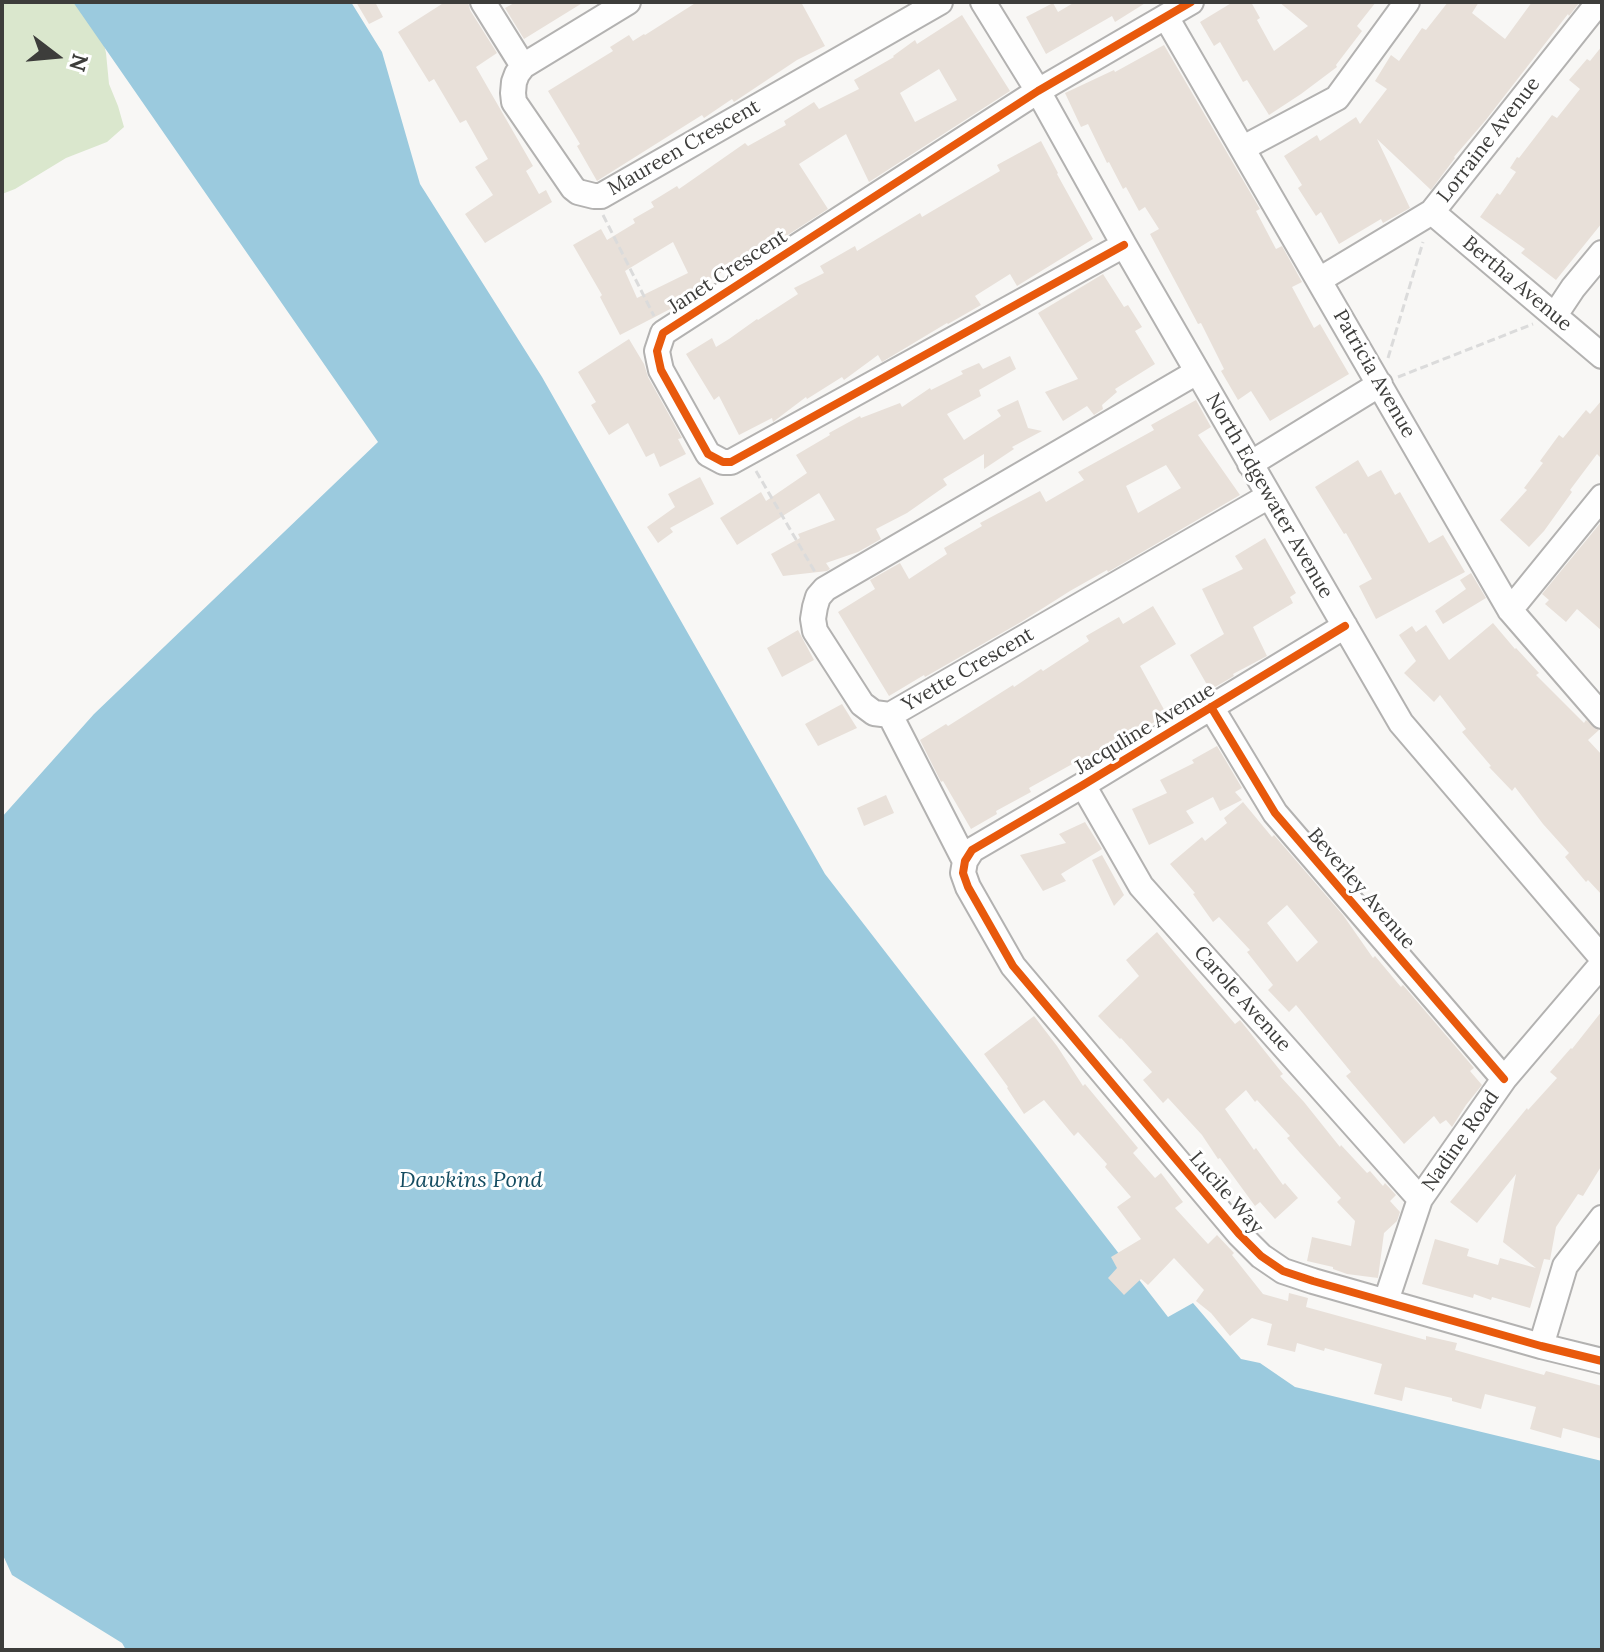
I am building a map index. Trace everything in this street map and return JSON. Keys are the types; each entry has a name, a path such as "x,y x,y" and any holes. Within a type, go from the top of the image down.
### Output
{"street":[{"path":"483,2 523,66 628,2"},
{"name":"Maureen Crescent","path":"523,66 514,82 514,102 573,188 578,192 601,196 940,2"},
{"name":"North Edgewater Avenue","path":"983,2 1038,91 1401,723 1602,961"},
{"name":"Janet Crescent","path":"1124,245 731,462 723,462 708,454 661,370 657,351 663,333 1038,91 1191,2"},
{"path":"1243,148 1337,98 1407,2"},
{"name":"Lorraine Avenue","path":"1319,280 1432,212 1599,2"},
{"name":"Patricia Avenue","path":"1166,17 1510,610 1602,716"},
{"name":"Bertha Avenue","path":"1432,212 1602,356"},
{"path":"1555,315 1602,253"},
{"path":"825,589 1197,372"},
{"path":"1250,464 1380,384"},
{"name":"Yvette Crescent","path":"825,589 815,607 815,631 862,704 874,713 890,715 1269,496"},
{"path":"1510,610 1602,497"},
{"name":"Jacquline Avenue","path":"965,861 982,842 1083,785 1345,626"},
{"name":"Beverley Avenue","path":"1211,707 1275,813 1504,1079"},
{"name":"Lucile Way","path":"890,715 965,861 963,873 968,887 1013,966 1239,1234 1261,1256 1283,1271 1602,1361"},
{"name":"Carole Avenue","path":"1083,785 1141,886 1420,1199"},
{"name":"Nadine Road","path":"1386,1301 1420,1199 1504,1079 1602,961"},
{"path":"1541,1346 1565,1266 1602,1218"}],"path":[{"path":"594,196 663,333"},
{"path":"1380,384 1432,212"},
{"path":"1380,384 1555,315"},
{"path":"746,454 825,589"}],"green space":[{"path":"2,2 86,2 101,31 109,84 124,127 107,142 66,158 2,194"}],"water":[{"name":"Dawkins Pond","path":"73,2 351,2 382,52 420,184 542,377 825,874 1168,1317 1193,1303 1241,1359 1260,1363 1295,1387 1602,1461 1602,1650 126,1650 122,1643 12,1575 2,1553 2,817 94,714 378,442"}],"building":[{"path":"356,2 375,2 383,17 369,24"},
{"path":"445,2 468,2 497,53 476,67 533,166 526,171 539,194 546,190 552,202 485,243 465,214 493,195 475,167 488,159 466,120 460,123 434,79 429,82 398,32"},
{"path":"516,2 584,2 524,39 505,8"},
{"path":"697,2 801,2 825,46 797,60 734,102 732,99 704,118 702,115 597,181 577,146 580,144 548,91 613,51 610,47 629,35 633,41"},
{"path":"1075,2 1147,2 1115,22 1112,16 1046,54 1026,17 1053,3 1058,12"},
{"path":"1233,2 1251,2 1274,51 1308,26 1279,2 1376,2 1357,26 1362,31 1337,67 1269,115 1247,80 1243,82 1220,42 1214,46 1200,22"},
{"path":"1448,2 1479,2 1472,13 1505,39 1532,2 1580,2 1454,157 1431,190 1377,139 1410,208 1383,223 1381,219 1339,244 1321,212 1316,216 1298,188 1302,185 1284,156 1317,135 1320,141 1356,117 1360,124 1387,89 1375,81 1391,55 1399,61 1422,28 1426,30"},
{"path":"962,15 1010,91 869,182 846,134 799,164 828,209 735,269 733,265 675,302 676,306 620,335 600,297 602,295 573,245 601,229 607,240 654,207 651,202 677,186 679,189 745,143 748,146 786,125 784,121 814,102 819,109 859,89 854,80 894,57 915,40 917,44","holes":["939,69 957,100 915,122 900,93","673,242 688,273 637,298 625,271"]},
{"path":"1164,45 1260,209 1256,211 1276,249 1282,246 1302,282 1292,287 1314,328 1320,324 1349,374 1270,421 1251,391 1238,400 1221,371 1224,369 1201,323 1198,324 1150,234 1159,229 1145,207 1139,211 1126,187 1123,189 1088,124 1081,127 1065,93 1115,72"},
{"path":"1602,46 1602,223 1556,280 1521,253 1525,249 1480,217 1516,172 1510,168 1517,157 1552,115 1557,118 1580,89 1569,80"},
{"path":"1041,141 1093,239 1017,286 1010,274 975,296 981,305 882,362 878,355 844,380 842,377 806,397 773,422 772,418 739,435 719,396 714,400 686,354 712,338 716,347 798,294 794,288 824,273 820,266 855,246 857,251 920,213 922,217 1000,171 997,165"},
{"path":"1103,274 1124,307 1128,305 1142,327 1135,331 1155,364 1115,389 1117,392 1094,415 1087,406 1063,421 1045,392 1078,379 1038,313"},
{"path":"629,339 682,438 678,439 686,454 660,467 654,453 646,457 628,423 609,435 591,405 596,402 578,372"},
{"path":"1010,356 1016,369 979,390 981,396 947,414 964,440 1001,416 997,410 1018,400 1028,428 1042,431 1012,447 1014,449 984,469 984,454 943,479 947,485 907,513 876,529 881,539 858,552 826,563 830,569 827,571 783,576 771,554 800,538 798,534 835,520 819,493 737,545 720,518 761,492 766,501 807,473 796,455 829,433 860,416 900,403 902,407 930,388 963,374 961,371 979,363 983,369"},
{"path":"1196,400 1211,427 1198,435 1240,495 889,696 838,612 875,589 870,580 900,563 909,579 947,554 944,548 982,526 980,523 1040,491 1046,502 1084,480 1078,472 1154,430 1151,425","holes":["1166,465 1181,488 1138,513 1126,486"]},
{"path":"1602,400 1602,459 1597,454 1544,531 1529,547 1500,520 1527,490 1524,488 1559,435 1563,438 1586,410 1590,414"},
{"path":"1358,460 1368,477 1381,470 1395,495 1400,492 1429,543 1443,535 1465,572 1376,619 1359,586 1372,579 1315,487"},
{"path":"700,477 714,504 670,528 673,532 658,543 647,527 675,507 668,494"},
{"path":"1602,521 1602,631 1577,609 1566,622 1545,604 1549,600 1542,594"},
{"path":"1265,538 1296,593 1290,597 1293,603 1253,627 1267,656 1210,690 1190,655 1224,634 1202,589 1243,569 1235,556"},
{"path":"1471,573 1486,598 1443,624 1435,611 1466,589 1460,580"},
{"path":"1153,606 1176,644 1140,666 1167,715 1142,729 1140,725 1078,765 1076,762 1029,788 1031,792 971,829 941,782 920,740 1041,669 1043,671 1089,641 1086,636 1119,617 1123,624"},
{"path":"1493,623 1539,673 1536,675 1584,723 1586,720 1599,730 1588,740 1602,755 1602,895 1565,857 1569,853 1515,787 1512,791 1489,767 1462,732 1466,729 1440,695 1434,702 1404,673 1416,661 1399,635 1412,626 1416,632 1426,625 1449,660"},
{"path":"798,630 814,660 782,677 767,648"},
{"path":"842,704 857,728 818,746 805,724"},
{"path":"1217,746 1242,788 1235,792 1242,800 1220,811 1213,797 1186,811 1194,823 1149,845 1132,809 1167,793 1160,780 1194,763 1192,760"},
{"path":"886,795 894,813 864,826 857,808"},
{"path":"1243,802 1343,915 1373,958 1375,956 1401,987 1403,985 1474,1068 1470,1071 1482,1085 1452,1127 1446,1120 1440,1124 1434,1116 1404,1144 1346,1076 1351,1072 1296,1005 1289,1012 1268,990 1273,985 1247,952 1250,950 1219,917 1213,922 1195,893 1170,864 1202,837 1205,841 1227,823 1224,818","holes":["1287,905 1318,942 1297,962 1267,923"]},
{"path":"1085,822 1102,849 1061,874 1066,881 1043,891 1020,855 1066,843 1059,834"},
{"path":"1102,855 1124,895 1114,906 1092,860"},
{"path":"1157,932 1235,1024 1240,1020 1283,1074 1280,1076 1340,1147 1396,1195 1390,1201 1400,1212 1397,1221 1384,1233 1378,1278 1347,1274 1307,1261 1312,1237 1351,1246 1355,1221 1337,1202 1341,1198 1257,1100 1255,1102 1246,1090 1225,1109 1254,1150 1256,1148 1283,1185 1285,1183 1298,1198 1275,1219 1260,1202 1255,1206 1202,1135 1168,1098 1163,1103 1143,1080 1152,1072 1098,1016 1139,976 1126,960"},
{"path":"1602,1011 1602,1165 1583,1196 1578,1194 1556,1227 1550,1260 1544,1259 1530,1308 1492,1297 1491,1300 1474,1294 1473,1298 1422,1284 1435,1239 1469,1249 1467,1256 1498,1265 1500,1258 1536,1268 1503,1242 1516,1174 1477,1223 1450,1202 1527,1108 1557,1078 1550,1072"},
{"path":"1034,1016 1083,1086 1085,1084 1138,1148 1133,1153 1155,1178 1161,1173 1183,1202 1175,1208 1208,1244 1217,1235 1263,1294 1288,1301 1289,1293 1308,1298 1306,1307 1426,1340 1426,1336 1457,1343 1455,1350 1544,1375 1546,1371 1602,1386 1602,1439 1563,1428 1561,1438 1530,1429 1536,1407 1485,1394 1481,1409 1452,1401 1452,1398 1405,1387 1402,1401 1374,1394 1382,1364 1297,1343 1295,1352 1267,1345 1272,1324 1252,1318 1230,1336 1196,1301 1204,1290 1174,1258 1148,1285 1141,1279 1124,1295 1108,1278 1117,1268 1111,1257 1141,1239 1117,1207 1131,1197 1105,1167 1107,1164 1078,1132 1074,1136 1044,1100 1024,1114 984,1054"}],"cycle path":[{"path":"1124,245 731,462 723,462 708,454 661,370 657,351 663,333 1038,91 1191,2"},
{"path":"1345,626 972,850 965,861 963,873 1013,966 1239,1234 1261,1256 1283,1271 1313,1281 1602,1361"},
{"path":"1211,707 1275,813 1504,1079"}]}
